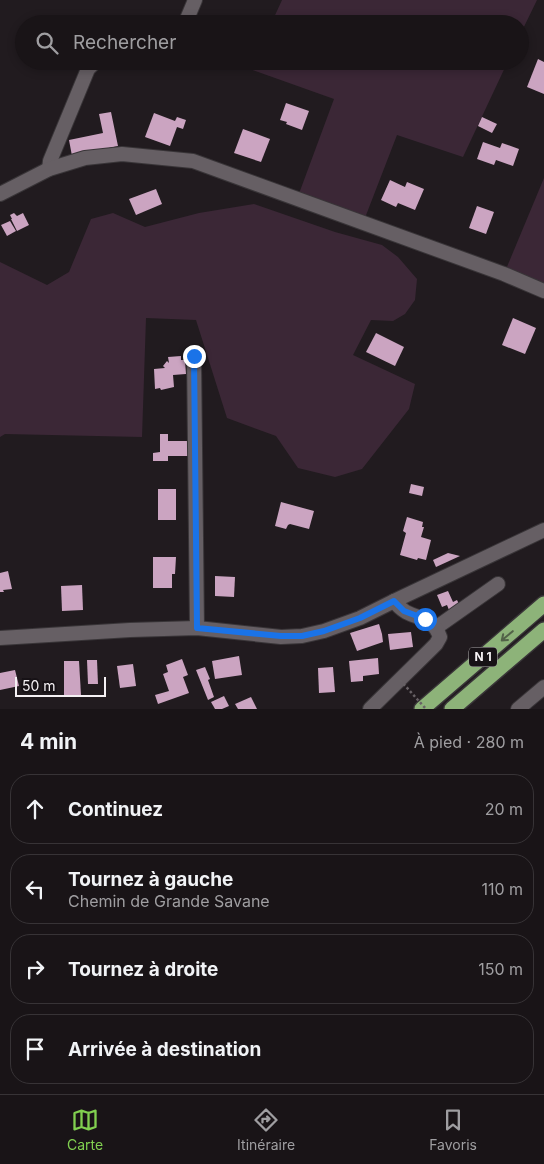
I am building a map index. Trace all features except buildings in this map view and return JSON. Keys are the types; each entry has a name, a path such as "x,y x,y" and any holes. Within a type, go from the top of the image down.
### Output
{"highway":[{"name":"N 1","path":"422,709 544,604"},
{"name":"N 1","path":"452,709 544,630"}],"street":[{"path":"188,15 194,0"},
{"path":"49,169 50,161 88,70"},
{"path":"0,194 49,169 85,158 122,154 193,161 504,274 544,291"},
{"path":"194,356 197,628"},
{"path":"0,638 197,628 281,636 302,636 324,631 360,618 544,530"},
{"path":"436,627 498,584"},
{"path":"370,709 436,644 440,636 436,627 425,619 404,611 394,601"},
{"path":"518,709 544,688"}],"path":[{"path":"400,680 426,709"}],"shaded area":[{"path":"282,0 537,0 529,16 275,15"},
{"path":"253,70 504,70 463,157 397,135 363,223 297,199 334,99"},
{"path":"544,178 544,291 504,274"},
{"path":"254,204 335,232 382,245 398,257 417,279 415,300 405,314 393,321 371,320 353,355 415,384 409,409 362,469 335,477 298,468 276,436 227,418 196,320 146,318 142,437 5,434 0,437 0,262 47,285 69,272 91,219 113,213 145,227 199,213"}],"route":[{"path":"194,356 197,628 281,636 302,636 324,631 360,618 394,601 404,611 425,619"}]}
